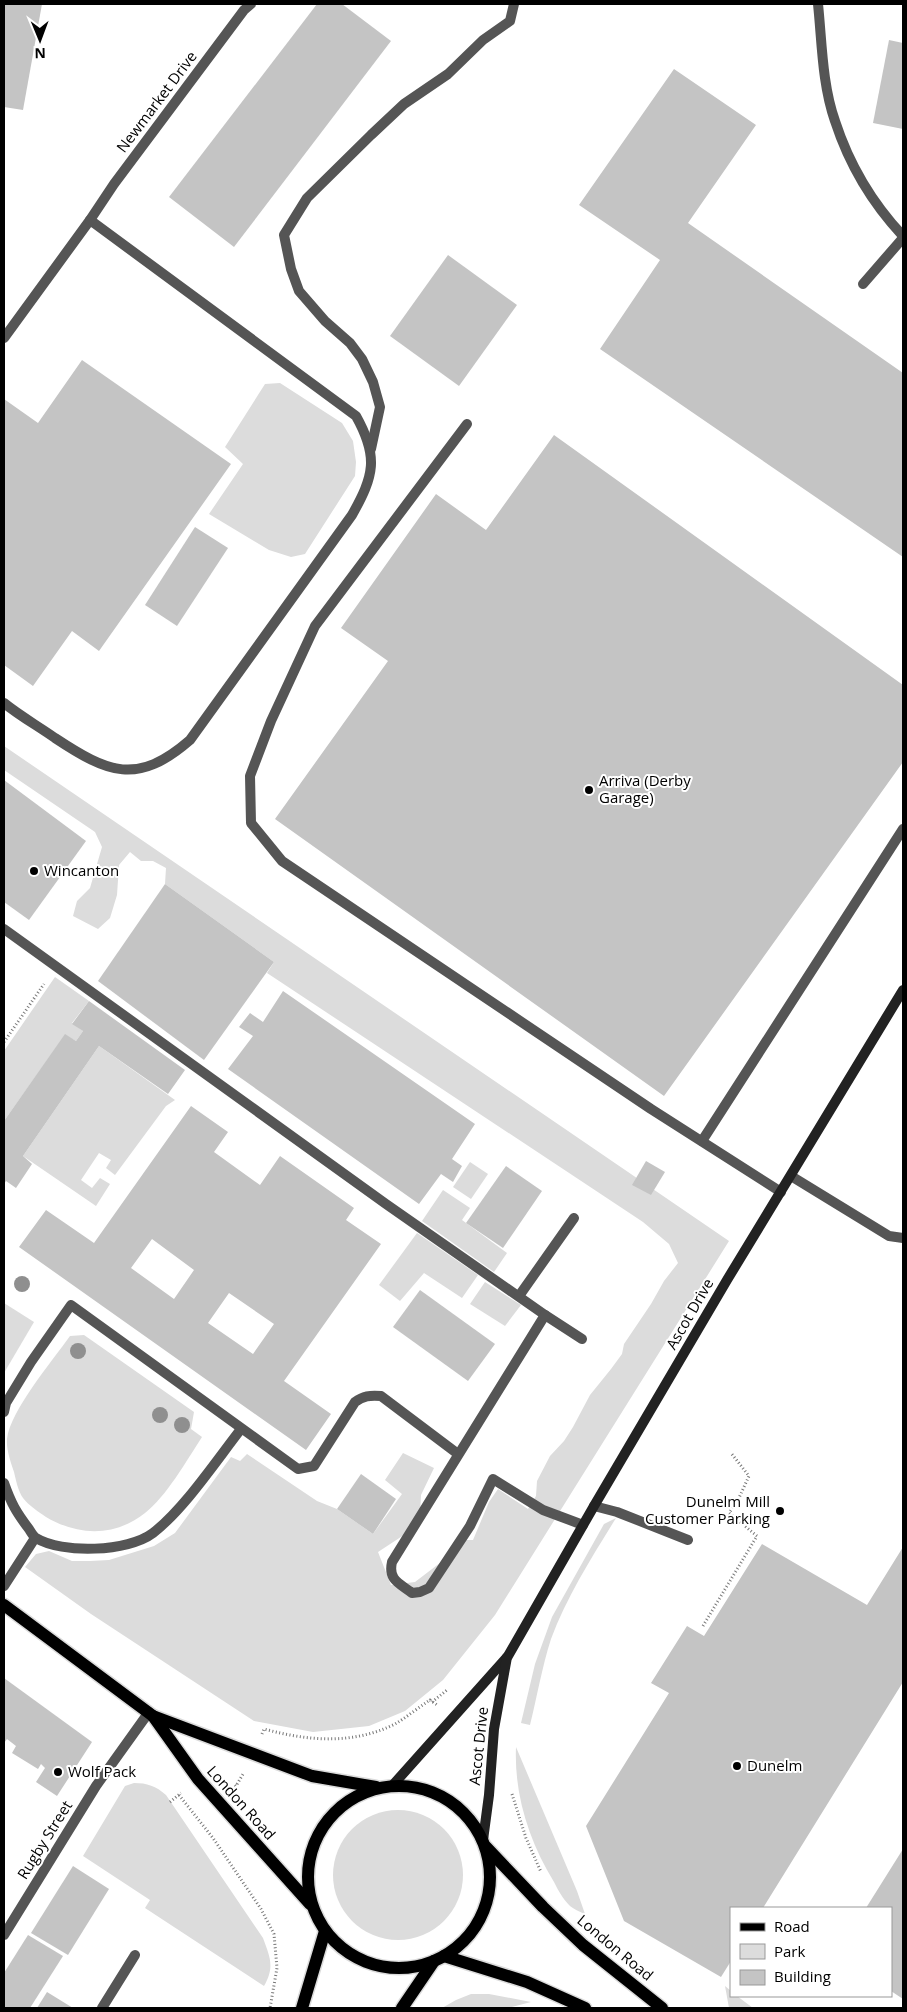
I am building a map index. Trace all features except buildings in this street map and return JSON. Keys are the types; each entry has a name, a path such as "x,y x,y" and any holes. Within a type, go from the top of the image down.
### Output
{"main road":[{"name":"London Road","path":"4,1605 151,1714 312,1776 378,1788 408,1786 424,1789 453,1802 465,1814 484,1844 543,1907 583,1945 662,2008"},
{"name":"London Road","path":"151,1714 198,1779 312,1906"},
{"path":"378,1788 360,1794 330,1816 319,1832 311,1850 308,1868 308,1887 312,1906 325,1932 350,1954 374,1965 394,1968 414,1967 439,1959 526,1982 585,2008"},
{"path":"402,2008 409,2002 439,1959 466,1938 475,1928 484,1909 490,1882 490,1868 484,1844"},
{"path":"302,2008 325,1932"}],"street":[{"name":"Newmarket Drive","path":"4,338 114,184 250,4"},
{"path":"370,450 380,406 373,382 362,359 350,343 325,321 299,291 291,269 284,235 307,198 404,104 448,74 483,40 510,21 514,4"},
{"path":"818,4 827,86 835,121 865,185 879,208 903,237 863,284"},
{"path":"4,703 83,756 117,770 136,770 156,764 174,754 190,740 352,516 366,489 371,468 370,450 365,431 356,416 90,220"},
{"path":"467,424 315,626 271,721 250,776 251,823 282,861 651,1109 781,1192"},
{"path":"702,1141 903,829"},
{"path":"4,929 386,1204 582,1339"},
{"name":"Ascot Drive","path":"392,1786 508,1656 583,1524 903,990"},
{"path":"791,1176 889,1236 903,1238"},
{"path":"520,1296 574,1218"},
{"path":"4,1412 6,1403 26,1370 71,1305 298,1469 314,1466 355,1402 362,1397 371,1395 380,1396 458,1454"},
{"path":"545,1315 392,1562 390,1570 393,1578 412,1593 429,1588 470,1526 493,1480 543,1510 583,1524"},
{"path":"4,1483 13,1509 35,1538 59,1545 89,1549 124,1546 152,1534 175,1512 241,1429"},
{"path":"594,1506 617,1512 688,1540"},
{"path":"4,1586 35,1538"},
{"name":"Ascot Drive","path":"484,1844 494,1729 508,1656"},
{"name":"Rugby Street","path":"4,1935 96,1786 151,1714"},
{"path":"102,2008 135,1954"}],"path":[{"path":"4,1042 56,967"},
{"path":"703,1626 758,1536 729,1513 738,1500 749,1476 732,1452"},
{"path":"228,1780 236,1786 264,1729 286,1736 315,1740 342,1739 370,1734 396,1723 430,1700 452,1717"},
{"path":"170,1802 198,1779"},
{"path":"511,1789 526,1838 544,1877"},
{"path":"179,1795 229,1862 261,1909 274,1934 277,1968 270,2008"}],"green space":[{"path":"280,383 342,423 353,441 356,462 355,476 305,554 291,557 269,550 209,514 243,464 225,447 265,384"},
{"path":"4,746 729,1241 495,1615 443,1680 405,1711 369,1726 313,1732 254,1721 91,1614 25,1567 36,1554 49,1551 72,1561 90,1561 109,1560 154,1546 175,1533 231,1457 240,1461 247,1454 317,1501 337,1509 373,1534 402,1494 385,1480 403,1453 434,1468 421,1495 420,1515 410,1531 378,1552 391,1585 415,1582 449,1556 465,1540 473,1540 489,1502 498,1489 528,1509 536,1496 537,1481 550,1456 564,1441 590,1395 622,1354 624,1344 664,1281 678,1263 669,1244 643,1222 267,973 274,962 165,884 166,868 153,861 141,861 130,852 119,865 117,895 110,918 98,929 73,916 77,901 90,888 102,847 95,832 4,770"},
{"path":"55,977 89,1001 72,1023 83,1031 76,1041 65,1035 4,1121 4,1051"},
{"path":"99,1046 175,1100 166,1106 115,1175 106,1168 111,1160 99,1153 81,1180 92,1188 100,1178 110,1184 96,1206 23,1156"},
{"path":"470,1162 488,1174 471,1199 453,1187"},
{"path":"443,1190 470,1208 462,1220 507,1253 494,1272 422,1221"},
{"path":"417,1233 478,1275 462,1298 424,1273 400,1301 379,1285"},
{"path":"485,1282 521,1305 505,1326 470,1304"},
{"path":"4,1303 34,1322 4,1373"},
{"path":"84,1335 194,1412 191,1429 202,1437 176,1478 153,1506 133,1521 109,1530 96,1531 71,1528 46,1517 28,1503 18,1489 7,1443 10,1428 16,1414 43,1372 70,1336"},
{"path":"616,1518 581,1577 557,1623 542,1671 530,1725 521,1723 535,1664 552,1617 604,1524"},
{"path":"516,1747 585,1914 572,1908 565,1900 545,1866 530,1834 518,1783"},
{"path":"134,1783 159,1789 166,1795 263,1938 270,1962 269,1973 264,1986 145,1908 150,1900 83,1856 125,1786"},
{"path":"398,1810 411,1811 423,1815 444,1829 458,1850 462,1862 462,1888 458,1900 444,1921 423,1935 411,1939 398,1940 385,1939 373,1935 352,1921 338,1900 334,1888 333,1875 334,1862 338,1850 352,1829 373,1815 385,1811"},
{"path":"725,1986 730,1990 730,1997 738,1997 753,2008 729,2008"},
{"path":"471,1994 489,1994 531,2002 508,2008 442,2008"}],"place":[{"name":"Arriva (Derby Garage)","path":"589,790"},
{"name":"Wincanton","path":"34,871"},
{"name":"Dunelm Mill Customer Parking","path":"780,1511"},
{"name":"Dunelm","path":"737,1766"},
{"name":"Wolf Pack","path":"58,1772"}]}
